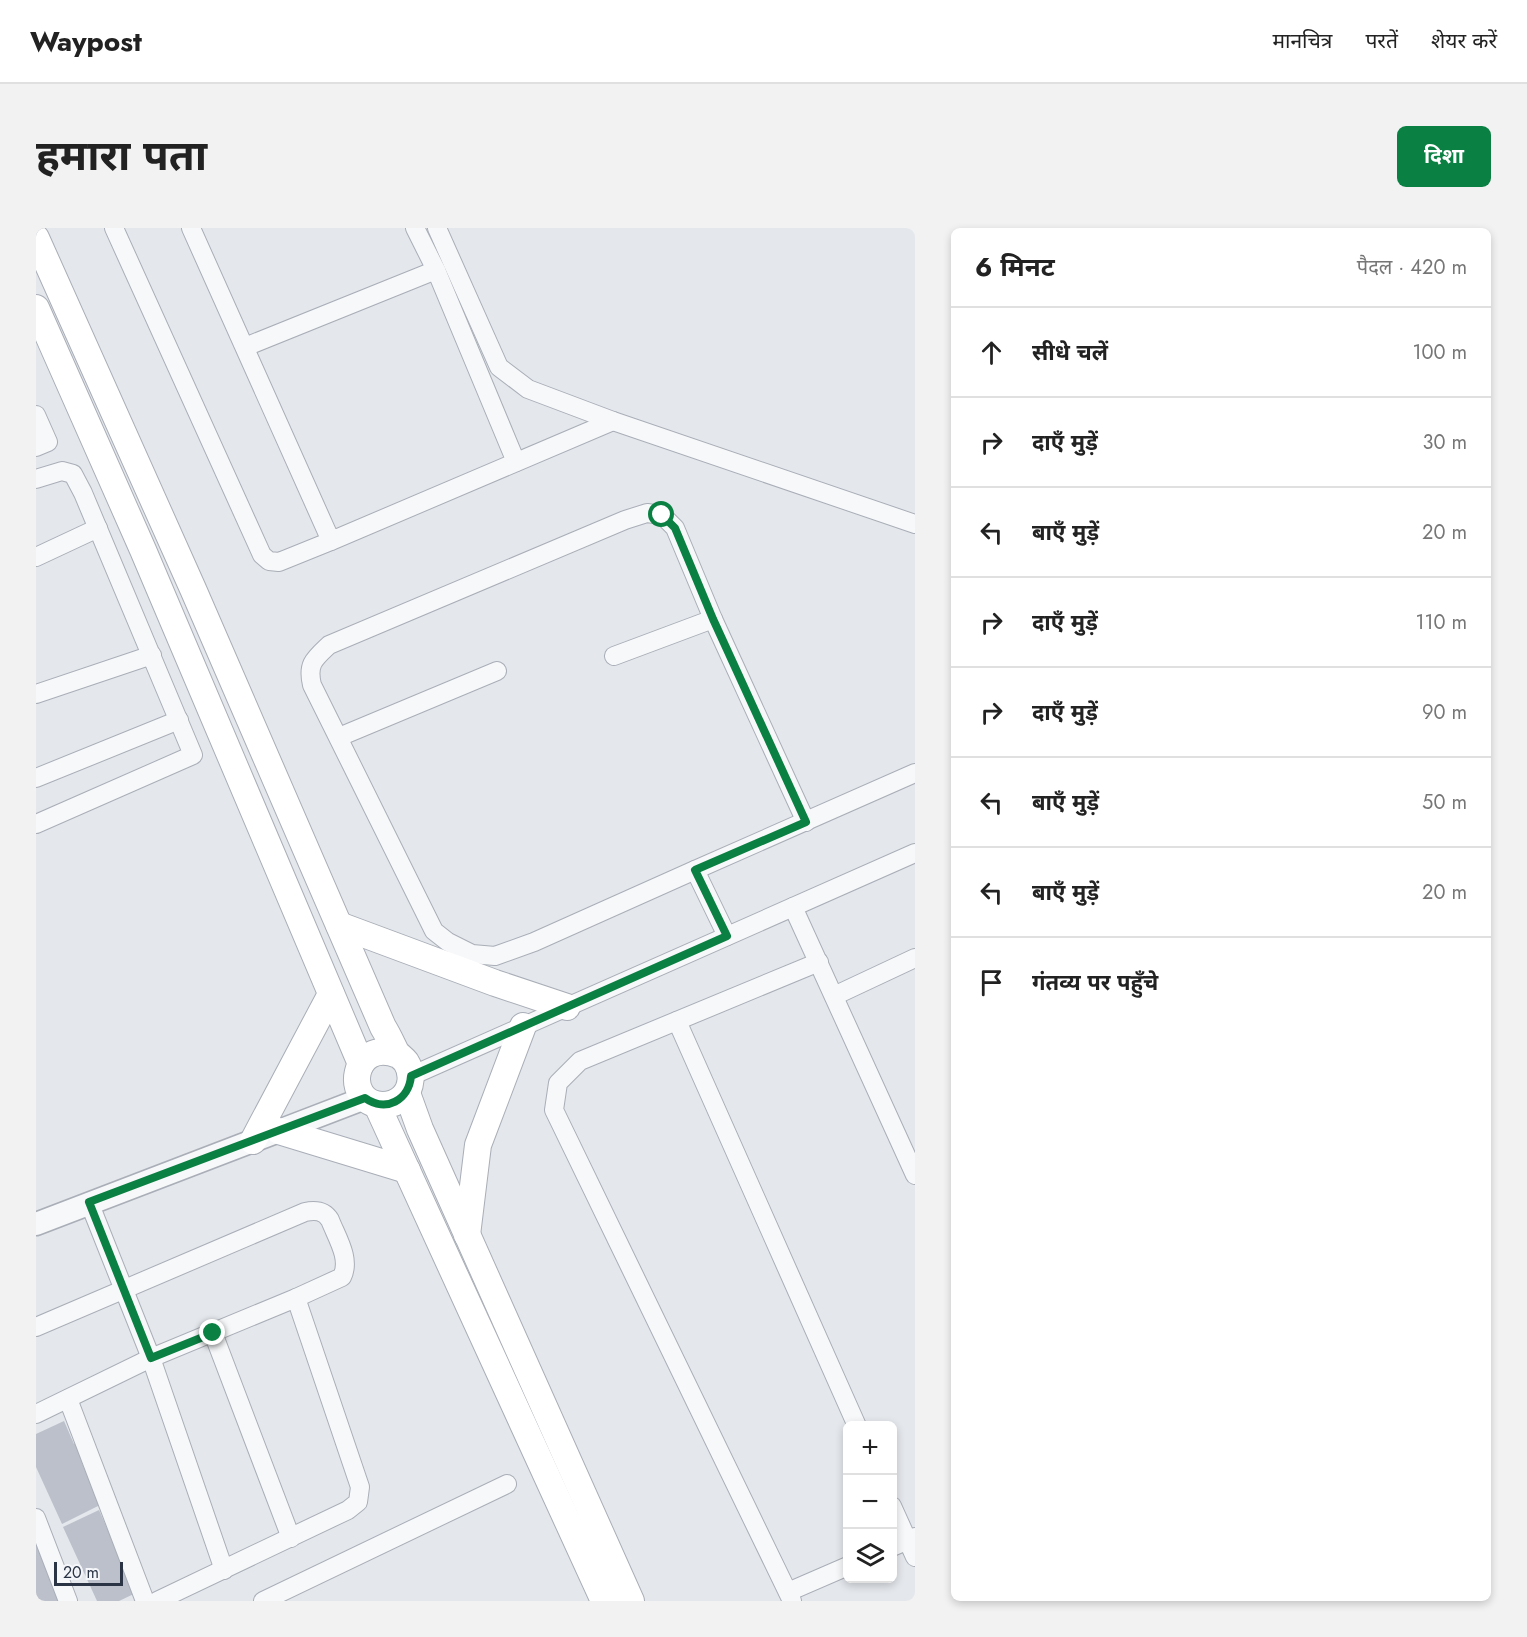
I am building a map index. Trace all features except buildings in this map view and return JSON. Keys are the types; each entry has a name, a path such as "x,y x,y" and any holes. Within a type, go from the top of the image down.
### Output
{"main road":[{"path":"36,238 405,1075 420,1129 631,1601"},
{"path":"36,308 143,550 361,1064"},
{"path":"339,925 567,1007"},
{"path":"253,1141 331,994"},
{"path":"467,1235 478,1145 523,1026"},
{"path":"405,1075 388,1051 368,1056 361,1064 356,1078 360,1092 371,1101 407,1170 604,1601"},
{"path":"371,1101 394,1103 405,1075"},
{"path":"279,1131 407,1170"}],"street":[{"path":"114,228 262,555 269,561 279,562 331,541 613,422"},
{"path":"190,228 331,541"},
{"path":"415,228 436,270 516,462"},
{"path":"438,228 499,367 528,388 613,422 915,524"},
{"path":"245,347 436,270"},
{"path":"36,415 48,442 36,447"},
{"path":"36,479 62,471 73,474 83,492 193,755 36,824"},
{"path":"806,822 713,619 675,528 662,515 647,513 625,520 329,645 312,661 310,676 312,686 434,931 448,942 472,954 495,956 534,942 806,822 915,773"},
{"path":"36,557 98,528"},
{"path":"614,656 713,619"},
{"path":"36,694 152,655"},
{"path":"339,737 497,671"},
{"path":"36,778 179,720"},
{"path":"405,1075 567,1007 915,853"},
{"path":"695,870 727,936"},
{"path":"793,907 915,1175"},
{"path":"834,996 915,958"},
{"path":"819,962 580,1061 558,1083 555,1110 790,1596 843,1569"},
{"path":"677,1021 855,1421"},
{"path":"36,1224 279,1131 371,1101"},
{"path":"89,1202 151,1358 224,1570"},
{"path":"36,1327 305,1212 316,1210 327,1214 346,1263 342,1277 151,1358 36,1414"},
{"path":"158,1601 348,1510 358,1502 360,1487 296,1298"},
{"path":"213,1333 291,1538"},
{"path":"68,1399 145,1601"},
{"path":"268,1600 507,1484"},
{"path":"36,1518 68,1601"},
{"path":"897,1520 905,1542 915,1557"}],"route":[{"path":"213,1333 151,1358 89,1202 365,1098 377,1105 394,1103 407,1093 411,1076 727,936 695,870 806,822 713,619 675,528 662,515"}]}
